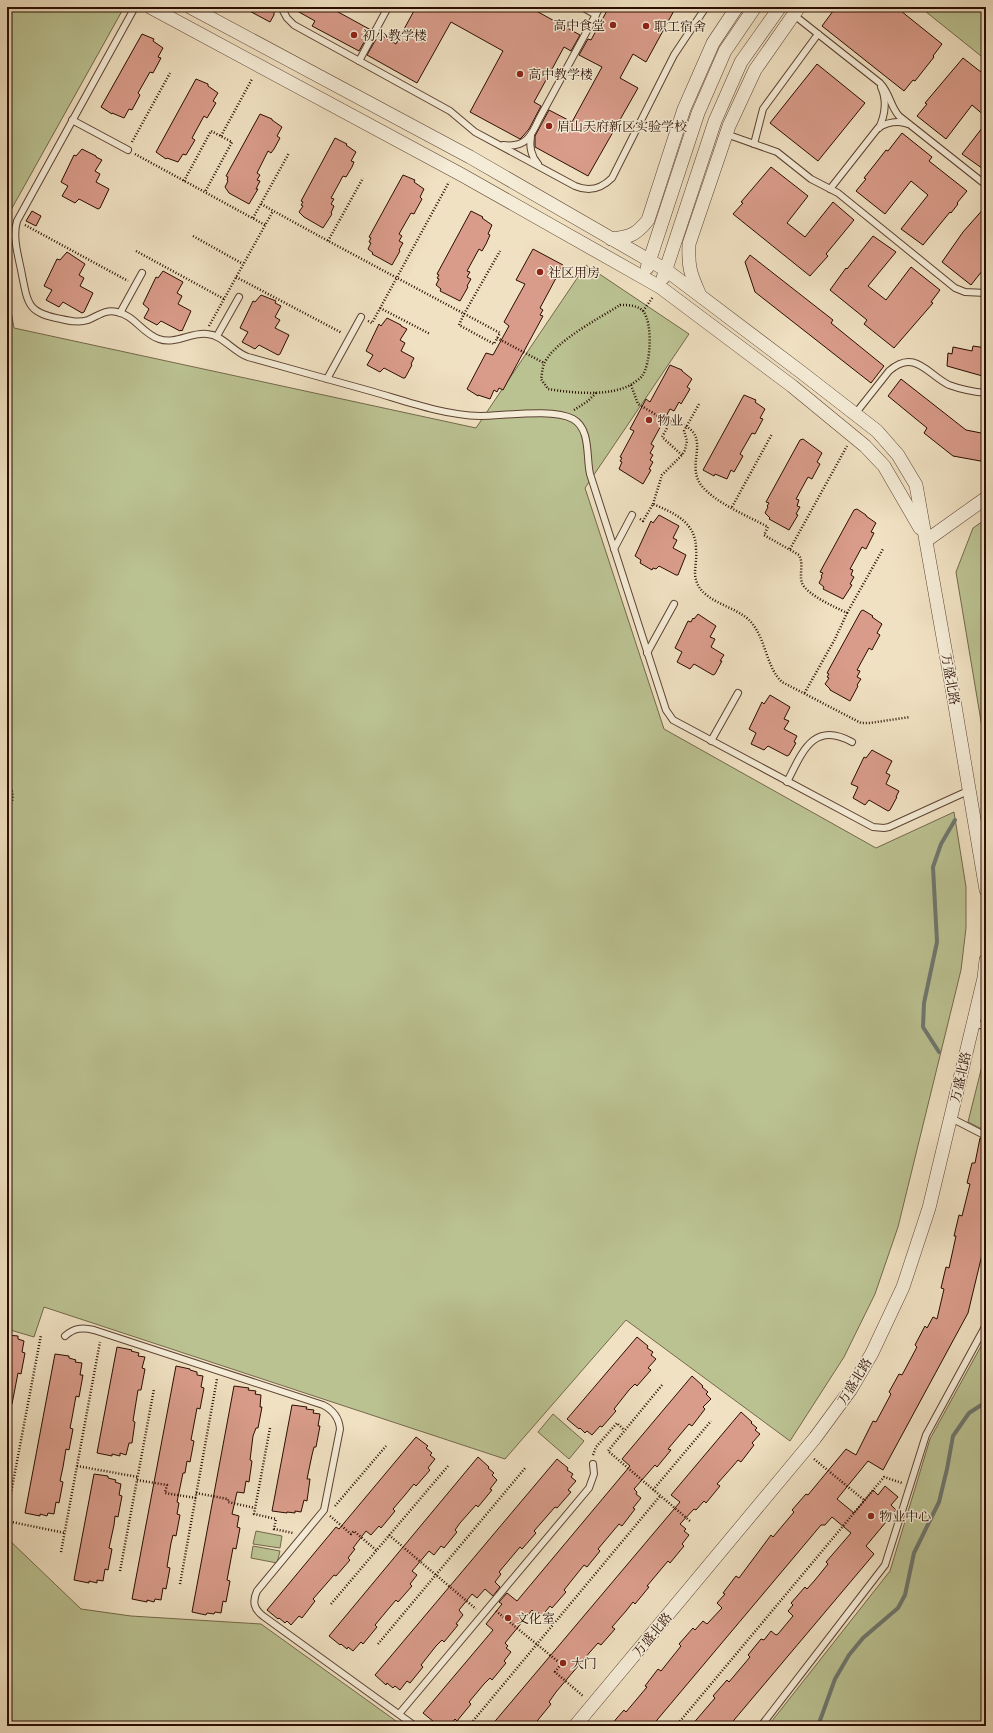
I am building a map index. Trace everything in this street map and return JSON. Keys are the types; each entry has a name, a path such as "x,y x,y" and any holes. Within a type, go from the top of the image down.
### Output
{"street":[{"path":"150,7 455,171 660,287 785,382 865,446 884,466 927,540 986,498"},
{"name":"万盛北路","path":"190,7 463,154 666,270 877,431 898,455 916,485 927,540 986,889"},
{"path":"611,239 632,236 640,230 648,220 684,109 712,43 737,7"},
{"path":"644,279 698,113 725,51 755,7"},
{"path":"660,287 715,121 741,62 780,7"},
{"path":"700,295 691,276 688,263 689,244 728,130 754,70 796,11"},
{"path":"676,179 684,109"},
{"path":"693,184 728,130"},
{"name":"万盛北路","path":"575,1726 804,1451 851,1389 872,1353 904,1287 929,1208 984,978 986,960"}],"lane":[{"path":"135,7 17,221 16,236 26,295 30,306 34,310 47,316 78,322 88,320 103,312 115,311 131,318 150,335 162,340 173,341 205,334 217,336 243,355 407,402 458,414 480,416 552,414 574,419 581,425 585,434 590,474 647,653 669,716 676,723 867,826 878,828 889,827 970,790"},
{"path":"282,7 287,18 294,25 450,111 475,132 581,188 597,188 608,182 615,172 674,55 706,7"},
{"path":"582,7 596,15"},
{"path":"541,167 531,153 531,136 600,7"},
{"path":"359,61 387,9"},
{"path":"796,11 818,34 880,83 888,93 895,111 909,124 986,185"},
{"path":"754,144 763,109 818,34"},
{"path":"830,189 878,128 885,108 884,95 880,83"},
{"path":"72,120 128,150"},
{"path":"878,128 894,122 909,124"},
{"path":"728,130 754,144 777,152 811,179 838,193 956,288 965,292 986,293"},
{"path":"499,144 512,146 519,144 531,136"},
{"path":"120,313 142,273"},
{"path":"217,336 239,297"},
{"path":"327,379 361,317"},
{"path":"855,414 889,371 894,367 906,363 921,364 951,386 986,393"},
{"path":"614,549 632,515"},
{"path":"647,653 674,604"},
{"path":"711,741 738,693"},
{"path":"787,782 808,744 813,740 827,734 840,736 852,742"},
{"path":"973,1024 986,1026"},
{"path":"951,1118 986,1136"},
{"path":"761,1726 884,1568 926,1435 986,1325"},
{"path":"65,1336 74,1330 88,1329 323,1406 334,1413 337,1417 340,1429 326,1512 301,1539 258,1591 254,1601 256,1610 415,1726"},
{"path":"399,1714 589,1488 594,1474 593,1464"}],"path":[{"path":"170,73 128,150 265,224"},
{"path":"220,136 252,79"},
{"path":"184,181 211,131 232,142 205,192"},
{"path":"253,218 289,153"},
{"path":"361,317 372,323 455,171"},
{"path":"328,241 363,178"},
{"path":"261,204 396,278 464,314 500,333 494,344 459,325 464,314 500,251"},
{"path":"205,334 273,211"},
{"path":"17,221 135,285"},
{"path":"193,236 244,264"},
{"path":"136,251 224,299"},
{"path":"236,277 350,337"},
{"path":"620,305 633,305 643,311 648,319 650,341 647,363 642,376 631,385 608,392 568,392 548,389 541,379 544,364 570,337 620,305"},
{"path":"380,308 430,334"},
{"path":"497,338 544,364"},
{"path":"631,385 638,404 670,423"},
{"path":"565,416 588,401 597,392"},
{"path":"632,515 643,521 653,504 662,475 682,455 687,441 684,433 698,404"},
{"path":"682,455 662,437 672,419 692,431 697,441 695,467 698,480 710,494 768,526 764,535 790,549 801,558 802,583 807,591 847,613"},
{"path":"732,507 772,434"},
{"path":"790,549 853,436"},
{"path":"653,504 679,517 691,528 696,540 695,574 699,587 713,600 742,615 751,622 779,679 804,694 861,723 910,717"},
{"path":"804,694 883,549"},
{"path":"986,589 984,628 986,633"},
{"path":"7,783 13,794 12,802 7,808"},
{"path":"7,1514 41,1335"},
{"path":"62,1552 100,1342"},
{"path":"180,1584 219,1371"},
{"path":"662,1384 608,1451 690,1521"},
{"path":"120,1571 154,1389"},
{"path":"653,1490 711,1421"},
{"path":"593,1464 593,1455 596,1447 617,1423 624,1430"},
{"path":"270,1428 254,1514 276,1519 274,1529 292,1532 301,1539"},
{"path":"376,1551 354,1532 351,1534 326,1512 386,1446"},
{"path":"804,1451 864,1500"},
{"path":"78,1466 167,1485 165,1493 196,1498"},
{"path":"331,1604 448,1466"},
{"path":"378,1644 526,1467"},
{"path":"676,1726 884,1477 910,1485"},
{"path":"196,1493 228,1499 228,1502 255,1508"},
{"path":"473,1721 660,1496"},
{"path":"7,1521 65,1533"},
{"path":"390,1535 482,1614"},
{"path":"490,1605 561,1664 555,1672 593,1704"}],"green space":[{"path":"7,7 115,7 122,11 7,217"},
{"path":"920,7 986,7 986,60"},
{"path":"586,265 689,334 585,488 664,729 876,848 954,812 966,887 966,928 961,970 898,1227 875,1294 844,1357 790,1441 626,1320 505,1459 44,1307 34,1337 7,1329 7,289 14,328 476,428"},
{"path":"986,519 986,751 956,572 973,528"},
{"path":"986,1050 986,1131 968,1122"},
{"path":"986,1337 986,1726 768,1726 890,1571 930,1439"},
{"path":"553,1414 584,1441 569,1459 538,1432"},
{"path":"256,1531 282,1536 280,1548 253,1544"},
{"path":"7,1538 81,1609 131,1616 261,1624 403,1726 7,1726"},
{"path":"253,1546 280,1551 277,1563 251,1558"}],"building":[{"path":"242,7 274,7 274,15 270,22"},
{"path":"290,7 329,7 371,30 359,51 312,26 315,21"},
{"path":"416,7 529,7 580,35 571,51 564,47 534,102 541,106 529,129 520,139 470,112 503,51 451,22 417,83 367,55 379,34 396,44"},
{"path":"609,7 676,7 646,62 633,54 620,78 638,88 588,176 535,147 535,136 549,110 572,122 602,67 579,55 588,39 591,40"},
{"path":"836,7 896,7 942,44 933,56 934,57 915,81 913,80 904,91 822,26"},
{"path":"142,34 154,39 153,41 163,48 158,57 161,58 153,73 150,72 138,93 140,95 132,110 129,109 124,118 112,114 101,107"},
{"path":"963,58 986,76 986,117 972,105 946,139 917,116 927,104 925,103"},
{"path":"817,64 865,103 818,161 770,123"},
{"path":"196,79 208,84 208,86 218,93 213,101 216,103 207,118 204,116 192,138 195,140 186,155 183,154 178,162 167,158 166,159 156,152"},
{"path":"260,114 272,119 282,127 277,136 280,138 271,153 268,151 257,173 260,175 257,180 260,181 256,189 258,189 249,204 229,193 225,187 228,181 228,177 226,176"},
{"path":"986,123 986,171 962,154"},
{"path":"902,133 932,157 929,161 967,191 951,213 950,212 923,245 901,229 928,195 911,181 885,214 856,191 866,179 864,178 886,150 888,151"},
{"path":"335,138 347,144 346,145 356,152 351,161 354,162 352,167 346,177 343,176 331,198 334,199 331,204 334,206 331,213 332,214 323,228 304,217 299,212 303,206 301,205 303,202 301,201"},
{"path":"82,149 102,160 95,171 100,174 96,182 109,189 100,208 98,209 79,199 75,203 62,196 68,186 61,182 74,155 76,156"},
{"path":"771,167 808,196 787,223 805,237 833,202 854,220 826,254 828,256 810,276 733,214 743,203 741,202"},
{"path":"403,175 415,180 414,182 424,189 420,197 422,199 414,214 411,213 399,234 402,236 399,241 403,243 392,265 372,254 373,253 368,249 371,243 369,242 371,238 369,237"},
{"path":"986,206 986,266 971,285 942,262 963,232"},
{"path":"32,211 41,216 36,226 26,221"},
{"path":"471,211 483,217 482,218 492,225 486,244 482,251 479,249 467,271 470,272 467,277 471,279 460,301 440,291 441,289 436,285 439,279 437,278 439,275 437,274"},
{"path":"873,236 896,252 868,286 886,300 911,267 940,290 931,302 933,303 894,348 864,324 867,320 830,290"},
{"path":"533,249 563,265 540,308 543,310 540,315 543,316 503,390 499,388 497,392 494,390 490,399 478,396 467,389 486,353 493,355 509,326 504,322 525,284 516,280"},
{"path":"67,252 85,264 79,275 84,278 80,286 93,293 84,312 82,313 63,302 59,307 46,300 52,290 44,286 57,259 60,260"},
{"path":"750,255 833,320 831,323 884,366 871,383 755,292 745,262"},
{"path":"163,271 183,282 177,293 182,296 178,304 191,311 182,331 161,321 157,325 144,318 149,309 143,304 156,277 158,278"},
{"path":"261,295 276,301 275,303 281,306 275,317 280,320 275,328 289,335 280,354 278,355 259,345 255,349 242,342 248,332 240,328 253,301 255,302"},
{"path":"387,318 407,329 400,340 405,343 401,351 414,358 405,378 384,368 380,372 367,365 373,355 366,351 379,324 381,326"},
{"path":"973,346 986,348 986,377 947,366 948,353 952,354 953,347 972,351"},
{"path":"670,365 682,370 692,379 687,387 690,389 681,404 679,402 674,411 670,409 651,444 654,446 650,453 653,455 650,460 653,462 649,469 651,470 643,484 619,469 622,462 620,461 622,458 620,457 634,431 630,429 646,399 650,402"},
{"path":"901,379 966,430 986,434 986,462 953,456 924,433 927,428 888,396"},
{"path":"744,395 756,400 755,402 765,409 760,418 763,419 755,434 752,433 740,454 743,456 734,472 731,470 727,479 715,474 714,476 703,470"},
{"path":"803,439 822,453 817,462 820,464 812,479 808,477 796,499 799,500 797,506 800,507 796,514 798,515 789,530 769,519 770,518 765,513 769,503 766,502 800,440"},
{"path":"857,509 876,523 871,532 874,533 866,549 862,547 850,569 853,570 851,575 854,577 850,584 852,585 843,599 823,589 824,587 819,583 823,573 820,572 854,510"},
{"path":"659,515 679,526 673,538 677,540 673,548 686,555 678,575 659,566 656,569 653,568 652,570 640,563 641,560 635,556 651,521 653,523"},
{"path":"863,610 882,624 877,633 880,635 872,650 869,648 857,670 860,671 857,677 861,679 850,701 830,690 825,684 829,678 827,677 829,674 827,673 861,611"},
{"path":"698,614 716,626 710,637 715,639 711,647 724,655 715,674 713,675 694,664 690,669 677,662 682,652 675,648 688,621 691,622"},
{"path":"770,695 790,707 784,719 789,721 784,729 797,736 794,742 796,743 787,756 768,746 764,750 751,744 756,733 749,729 762,702 764,704"},
{"path":"872,750 892,761 886,773 890,775 886,784 899,791 890,810 888,811 869,800 865,805 853,798 858,787 851,784 864,757 866,758"},
{"path":"980,1138 986,1140 986,1238 968,1313 883,1470 868,1461 837,1499 854,1513 873,1490 878,1495 885,1486 898,1497 891,1505 896,1510 866,1546 874,1554 729,1726 691,1726 715,1698 713,1696 727,1680 729,1682 750,1657 748,1655 761,1639 764,1640 771,1631 776,1635 778,1634 793,1616 788,1611 793,1605 791,1603 805,1587 807,1589 815,1580 828,1564 826,1562 851,1533 832,1517 825,1525 821,1525 652,1726 610,1726 624,1710 626,1712 647,1687 645,1686 658,1669 661,1671 681,1646 679,1644 693,1628 695,1630 703,1621 707,1624 722,1608 717,1603 725,1594 723,1593 736,1576 739,1578 771,1535 773,1537 794,1512 792,1510 806,1494 808,1495 846,1449 856,1455 873,1421 876,1422 891,1394 889,1392 899,1374 902,1375 917,1347 915,1345 925,1326 927,1328 933,1317 937,1319 944,1289 941,1288 946,1267 949,1268 959,1215 962,1216 970,1184 967,1183 972,1163 975,1163"},
{"path":"7,1335 18,1336 18,1339 24,1341 22,1352 25,1353 21,1374 18,1373 12,1404 7,1404"},
{"path":"637,1337 648,1346 647,1348 653,1352 651,1355 656,1359 648,1368 651,1370 637,1386 635,1384 629,1390 614,1409 616,1411 602,1427 600,1426 592,1435 587,1431 585,1433 567,1419"},
{"path":"117,1347 132,1350 131,1351 139,1353 138,1356 145,1357 142,1368 145,1369 141,1390 138,1390 133,1421 135,1422 132,1443 129,1443 126,1455 120,1453 120,1456 112,1454 112,1456 97,1453"},
{"path":"55,1354 69,1356 69,1358 76,1360 75,1362 82,1363 80,1375 83,1375 79,1397 76,1396 70,1428 73,1429 69,1450 66,1449 60,1481 63,1482 59,1503 56,1502 54,1514 48,1513 47,1516 40,1514 40,1516 25,1513"},
{"path":"176,1366 190,1369 197,1372 197,1375 203,1376 201,1387 204,1388 200,1409 197,1408 191,1440 194,1441 190,1462 187,1461 185,1473 183,1473 177,1502 179,1503 177,1514 180,1515 176,1536 173,1535 171,1543 167,1567 170,1568 166,1589 163,1588 161,1600 155,1599 154,1602 147,1600 147,1602 132,1599"},
{"path":"692,1376 708,1392 706,1394 711,1399 703,1407 705,1409 692,1426 689,1424 668,1449 671,1450 657,1467 655,1465 634,1489 637,1492 636,1494 641,1498 633,1508 635,1509 622,1526 619,1524 598,1549 600,1551 587,1567 584,1565 564,1590 566,1592 552,1608 550,1606 542,1616 532,1610 505,1643 508,1646 506,1648 511,1652 504,1661 506,1663 492,1680 490,1678 484,1684 469,1702 471,1704 457,1721 455,1719 449,1726 441,1726 435,1721 434,1722 423,1713 493,1630 486,1624 502,1604 499,1602 507,1593 517,1601 630,1466 622,1459"},
{"path":"234,1386 249,1388 248,1390 256,1391 255,1394 261,1395 260,1407 262,1407 258,1428 256,1428 253,1436 249,1482 246,1481 244,1493 237,1492 232,1514 239,1516 237,1527 240,1528 236,1549 233,1548 227,1580 230,1581 226,1602 223,1601 221,1613 207,1613 206,1615 192,1612"},
{"path":"292,1405 307,1407 306,1409 314,1410 313,1413 320,1414 318,1426 320,1426 307,1479 310,1479 307,1501 304,1500 301,1512 295,1511 295,1513 287,1513 272,1511"},
{"path":"741,1412 752,1422 751,1423 757,1428 755,1430 760,1434 752,1443 754,1445 741,1462 738,1460 717,1484 720,1486 706,1503 704,1501 696,1510 694,1509 680,1524 686,1529 684,1531 689,1535 682,1544 684,1546 670,1563 668,1561 647,1586 649,1587 635,1604 633,1602 612,1627 615,1629 601,1645 598,1643 556,1692 549,1702 551,1704 533,1726 491,1726 680,1502 671,1495"},
{"path":"416,1437 428,1446 426,1448 432,1453 430,1455 435,1459 428,1468 430,1470 416,1486 414,1484 393,1509 395,1511 381,1528 379,1526 371,1535 366,1531 353,1548 355,1549 348,1558 350,1560 336,1576 334,1575 313,1599 315,1601 302,1618 299,1616 291,1625 287,1621 285,1623 279,1618 278,1619 267,1610 336,1527 339,1529"},
{"path":"478,1457 494,1473 492,1475 497,1480 490,1489 492,1490 478,1507 476,1505 460,1523 455,1530 457,1532 444,1548 441,1546 434,1555 429,1551 412,1571 417,1575 410,1584 412,1586 398,1602 396,1600 390,1607 375,1625 377,1627 363,1644 361,1642 353,1651 348,1647 347,1649 341,1644 340,1645 329,1636"},
{"path":"557,1459 568,1468 567,1470 573,1474 571,1477 576,1481 568,1490 571,1492 557,1508 555,1507 534,1531 536,1533 522,1549 520,1547 499,1572 501,1574 495,1582 500,1587 493,1596 485,1589 477,1598 472,1594 459,1610 463,1615 456,1624 458,1625 444,1642 442,1640 436,1646 421,1665 423,1667 410,1683 407,1681 400,1690 395,1686 393,1688 387,1683 386,1685 375,1675"},
{"path":"94,1474 108,1476 108,1478 116,1480 115,1482 121,1484 119,1495 122,1496 118,1517 115,1516 109,1548 112,1549 108,1570 105,1569 103,1581 97,1580 97,1583 89,1581 89,1583 74,1580"}],"waterway":[{"path":"939,1052 923,1027 924,1003 937,942 933,867 941,844 955,820"},
{"path":"818,1726 835,1679 849,1655 863,1638 898,1608 905,1595 914,1553 939,1502 953,1436 969,1413 986,1402"}],"place":[{"name":"高中食堂","path":"613,25"},
{"name":"职工宿舍","path":"646,26"},
{"name":"初小教学楼","path":"354,35"},
{"name":"高中教学楼","path":"520,74"},
{"name":"眉山天府新区实验学校","path":"549,126"},
{"name":"社区用房","path":"540,272"},
{"name":"物业","path":"649,420"},
{"name":"物业中心","path":"871,1516"},
{"name":"文化室","path":"508,1618"},
{"name":"大门","path":"563,1663"}]}
